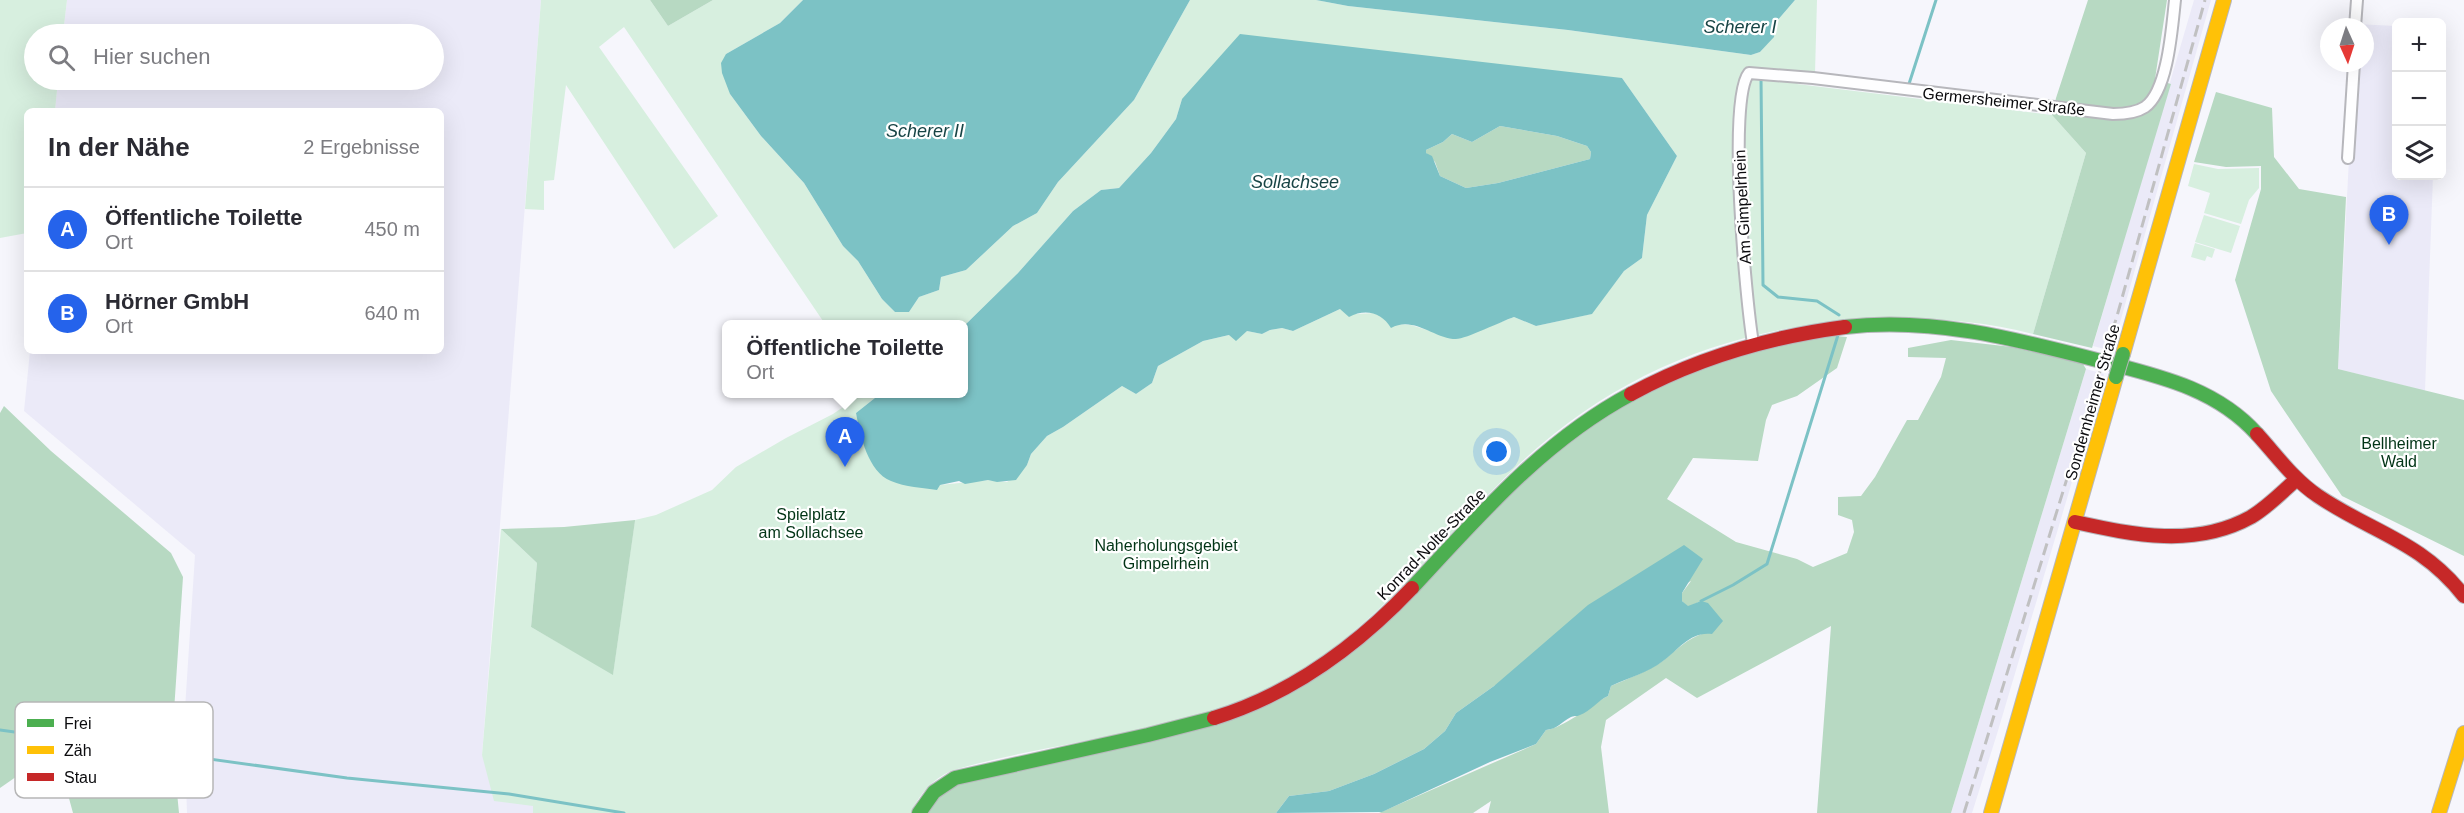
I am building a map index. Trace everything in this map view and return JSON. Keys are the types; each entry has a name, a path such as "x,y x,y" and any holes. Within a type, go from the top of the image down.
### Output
{"street":[{"name":"Germersheimer Straße","path":"1749,73 2113,114 2137,111 2150,102 2161,84 2175,0"},
{"name":"Sondernheimer Straße","path":"1991,813 2224,0"},
{"path":"2356,18 2357,0"},
{"path":"2348,158 2353,72"},
{"name":"Am Gimpelrhein","path":"1749,73 1743,83 1739,119 1739,170 1745,276 1753,343"},
{"name":"Konrad-Nolte-Straße","path":"919,813 927,799 955,778 1190,726 1246,707 1300,681 1343,652 1385,616 1521,474 1571,431 1619,399 1665,374 1753,343 1813,330 1876,324 1961,328 2022,339 2157,376 2211,396 2247,422 2297,479 2319,498 2343,513 2423,553 2444,569 2464,596"},
{"path":"2075,522 2151,536 2181,538 2213,534 2252,517 2297,479"},
{"path":"2439,813 2464,733"}],"shaded area":[{"path":"67,0 541,0 482,755 533,806 533,813 187,813 186,798 213,798 213,702 185,702 195,555 24,411 30,354 444,354 444,108 55,108 57,90 444,90 444,24 64,24"},
{"path":"2194,0 2211,0 2112,351 2093,346"},
{"path":"2374,25 2392,26 2392,180 2433,180 2425,391 2338,369 2354,72 2374,72"},
{"path":"2086,369 2104,374 1997,734 1972,813 1951,813"}],"green space":[{"path":"0,0 67,0 64,24 24,24 24,90 57,90 55,108 24,108 24,234 0,238"},
{"name":"Naherholungsgebiet Gimpelrhein","path":"541,0 650,0 668,26 713,0 803,0 780,23 726,54 730,94 761,136 804,183 843,246 858,261 882,299 895,312 909,312 919,297 939,290 941,277 966,270 1013,226 1037,213 1058,182 1134,100 1190,0 1316,0 1348,6 1568,30 1751,55 1760,52 1773,37 1776,22 1795,0 1817,0 1815,73 1797,84 2052,115 2086,153 2033,334 1977,323 1939,320 1882,319 1830,322 1779,330 1731,342 1684,358 1640,378 1597,403 1555,433 1516,467 1377,610 1316,661 1282,682 1244,700 1162,726 1034,751 951,771 938,778 927,788 911,813 533,813 533,806 494,801 482,755 501,529 537,563 531,627 613,674 635,520 656,515 712,490 736,467 833,414 856,398 875,398 856,413 866,450 878,470 940,485 988,480 1007,482 1027,465 1031,454 1047,436 1122,386 1136,394 1152,383 1158,366 1203,341 1247,331 1262,334 1282,328 1293,331 1340,309 1355,314 1375,313 1398,324 1411,325 1456,339 1514,317 1536,326 1591,314 1624,271 1642,258 1647,215 1677,156 1622,78 1182,99 1176,119 1151,153 1119,188 1101,190 1073,211 1018,273 968,322 968,320 822,320 624,27 599,47 718,216 674,249 566,85 554,180 544,181 544,210 525,209"},
{"path":"650,0 713,0 668,26"},
{"path":"2088,0 2167,0 2155,79 2171,84 2092,348 2033,334 2086,153 2052,115"},
{"name":"Bellheimer Wald","path":"2216,92 2272,108 2274,157 2299,189 2346,197 2338,369 2464,400 2464,556 2342,496 2271,391 2235,280 2261,189 2261,166 2226,167 2194,162"},
{"path":"1500,126 1557,136 1587,146 1591,152 1590,159 1498,183 1466,188 1440,176 1435,162 1426,153 1426,150 1443,142 1452,134 1472,142"},
{"path":"2194,164 2218,169 2259,168 2259,188 2249,200 2241,224 2204,213 2210,193 2188,186"},
{"path":"2204,215 2240,226 2231,253 2195,242"},
{"path":"2195,243 2215,249 2212,258 2207,256 2205,261 2191,257"},
{"path":"1814,334 1847,337 1837,368 1797,396 1772,405 1766,420 1758,461 1693,458 1667,499 1736,542 1797,559 1813,567 1847,553 1854,532 1852,520 1838,515 1838,497 1861,496 1875,477 1907,420 1918,420 1941,377 1946,358 1908,357 1908,348 1951,340 2012,347 2083,364 2086,369 1951,813 1817,813 1831,626 1697,698 1666,678 1606,720 1601,747 1609,813 1488,813 1491,801 1473,813 1379,813 1536,744 1546,730 1569,721 1608,696 1611,686 1652,667 1687,641 1704,633 1701,601 1688,607 1682,601 1682,593 1691,581 1494,686 1456,713 1445,731 1424,749 1374,774 1329,791 1289,796 1276,813 926,813 941,794 957,784 1181,733 1303,684 1533,469 1574,435 1622,403 1714,359"},
{"path":"4,406 51,451 171,553 183,577 175,702 15,702 15,778 0,788 0,413"},
{"path":"635,520 613,675 531,627 537,563 501,529 564,527"},
{"path":"69,798 178,798 179,813 73,813"}],"water":[{"name":"Scherer II","path":"803,0 1190,0 1134,100 1058,182 1037,213 1013,226 966,270 941,277 939,290 919,297 909,312 895,312 882,299 858,261 843,246 804,183 761,136 730,94 722,73 721,63 726,54 780,23"},
{"name":"Scherer I","path":"1316,0 1795,0 1776,22 1774,37 1760,52 1751,55 1568,30 1348,6"},
{"name":"Sollachsee","path":"1240,34 1622,78 1677,156 1647,215 1642,258 1624,271 1592,314 1536,326 1514,317 1456,339 1407,324 1391,328 1373,313 1355,314 1349,317 1340,309 1293,331 1282,328 1262,334 1247,331 1236,341 1229,335 1203,341 1158,366 1152,383 1136,394 1122,386 1047,436 1031,454 1027,465 1016,480 997,482 988,480 965,484 959,481 940,485 937,490 902,485 883,476 876,470 866,452 856,413 875,398 968,398 968,322 1018,273 1073,211 1101,190 1119,188 1151,153 1176,119 1182,99","holes":["1500,126 1557,136 1587,146 1591,152 1590,159 1498,183 1466,188 1440,176 1432,156 1426,153 1426,150 1443,142 1452,134 1472,142"]},
{"path":"1684,545 1703,559 1682,593 1682,601 1688,606 1701,601 1708,603 1723,621 1712,634 1691,638 1657,665 1611,686 1608,696 1579,716 1571,717 1557,727 1546,730 1536,744 1490,762 1382,812 1276,813 1289,796 1329,791 1374,774 1424,749 1445,731 1456,713 1494,686 1588,605"}],"waterway":[{"path":"1908,87 1936,0"},
{"path":"1761,77 1763,285 1778,297 1817,301 1839,315"},
{"path":"1701,601 1767,564 1838,335"},
{"path":"0,730 15,732"},
{"path":"213,759 347,778 509,794 624,813"}],"railway":[{"path":"1964,813 2117,316 2205,0"}],"traffic: fast":[{"path":"1845,327 1877,325 1939,327 2001,337 2093,359 2160,377 2202,393 2222,404 2257,434"},
{"path":"2116,377 2123,354"},
{"path":"1412,588 1488,507 1541,457 1569,434 1631,394"},
{"path":"919,813 934,792 955,778 1214,718"}],"traffic: slow":[{"path":"2123,354 2224,0"},
{"path":"1991,813 2116,377"},
{"path":"2439,813 2464,733"}],"traffic: jam":[{"path":"1631,394 1682,369 1735,350 1789,336 1845,327"},
{"path":"2257,434 2309,490 2431,562 2464,596"},
{"path":"2075,522 2120,531 2164,536 2208,533 2230,527 2251,517 2297,479"},
{"path":"1214,718 1270,696 1321,666 1368,630 1412,588"}],"place":[{"name":"Hörner GmbH","path":"2389,245"},
{"name":"Öffentliche Toilette","path":"845,467"}],"park label":[{"name":"Spielplatz am Sollachsee","path":"811,523"}]}
